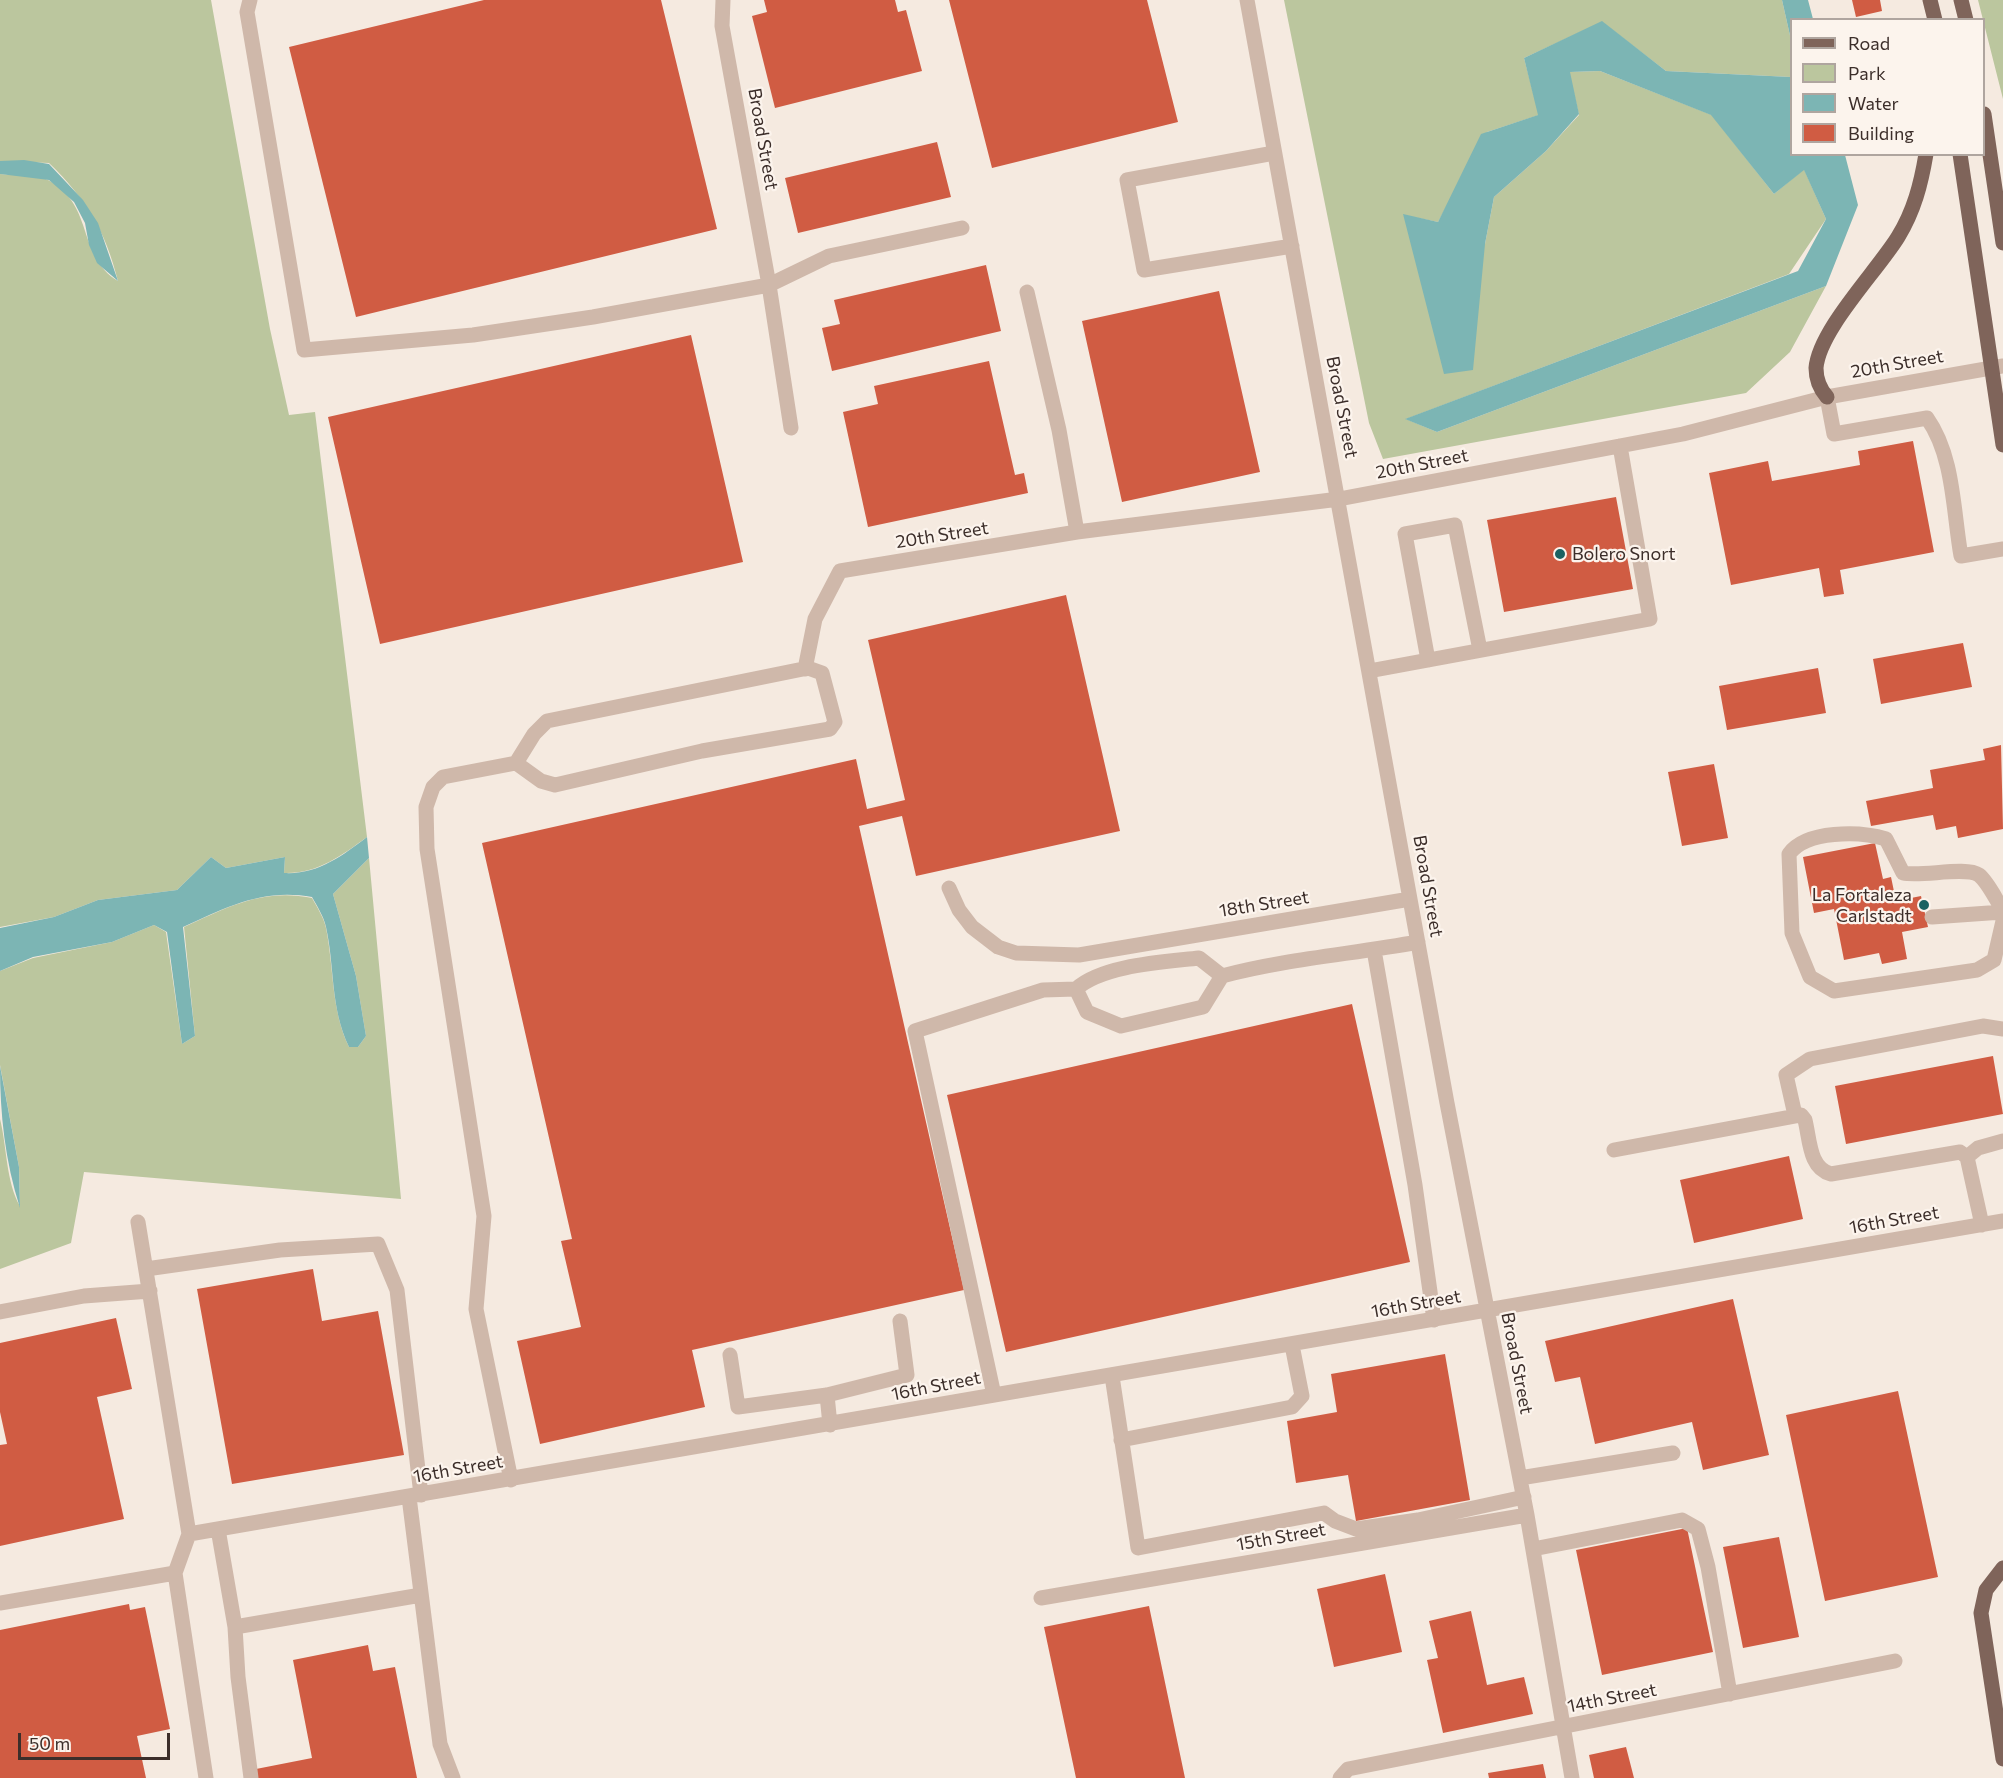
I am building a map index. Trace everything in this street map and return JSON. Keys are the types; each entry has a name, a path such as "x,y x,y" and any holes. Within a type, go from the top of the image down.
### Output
{"main road":[{"path":"1930,0 1934,18"},
{"path":"1961,0 1965,18"},
{"path":"1985,127 2003,243"},
{"path":"1827,398 1817,378 1816,368 1824,344 1908,220 1918,196 1926,156"},
{"path":"1960,156 1997,367 2003,444"},
{"path":"2003,1568 1986,1590 1981,1613 2003,1759"}],"street":[{"path":"250,0 246,12 304,350 473,335 593,317 769,285 829,256 962,228"},
{"name":"Broad Street","path":"723,0 722,26 769,285 790,428"},
{"name":"Broad Street","path":"1247,0 1410,899 1524,1497 1572,1778"},
{"path":"1274,153 1127,180 1131,203 1144,270 1292,246"},
{"path":"1027,292 1059,430 1077,532"},
{"name":"20th Street","path":"805,669 815,619 840,571 1077,532 1339,500 1683,434 1827,398 1997,367"},
{"path":"1827,398 1834,434 1927,418 1937,433 1944,451 1961,556 2003,549"},
{"path":"1369,671 1650,619 1620,446"},
{"path":"1428,660 1404,534 1455,525 1480,650"},
{"path":"511,1480 476,1309 484,1216 444,971 427,849 426,807 433,787 443,777 516,763 541,781 555,785 702,751 830,729 835,722 822,673 805,669 547,721 534,734 516,763"},
{"path":"1932,917 2003,911 1979,875 1969,872 1915,876 1903,873 1886,839 1872,835 1857,833 1810,839 1795,846 1789,854 1792,933 1810,977 1834,991 1977,970 1994,960 2003,921"},
{"name":"18th Street","path":"949,888 959,910 984,939 1016,953 1079,955 1410,899"},
{"path":"1076,990 1087,1012 1121,1026 1203,1007 1222,976 1263,965 1418,942"},
{"path":"1374,950 1415,1185 1434,1320"},
{"path":"994,1395 915,1031 1043,990 1076,990 1088,978 1130,968 1199,958 1222,976"},
{"path":"1795,1115 1786,1075 1810,1059 1983,1026 2003,1029"},
{"path":"1614,1150 1801,1115 1805,1120 1815,1164 1823,1172 1831,1174 1960,1152 1967,1157 1982,1224"},
{"path":"1967,1157 1978,1148 2003,1141"},
{"name":"16th Street","path":"189,1534 2003,1221"},
{"path":"138,1222 189,1534 175,1573 206,1778"},
{"path":"146,1269 280,1250 378,1244 397,1290 422,1595 440,1744 453,1778"},
{"path":"0,1312 84,1296 150,1291"},
{"path":"730,1355 738,1407 827,1395 907,1375 900,1321"},
{"path":"1121,1440 1292,1407 1299,1402 1302,1396 1292,1345"},
{"path":"1112,1376 1138,1548 1324,1513 1335,1521 1356,1529 1418,1520 1524,1497"},
{"path":"827,1395 830,1425"},
{"path":"1520,1478 1673,1453"},
{"name":"15th Street","path":"1041,1598 1527,1515"},
{"path":"1533,1550 1682,1520 1691,1523 1698,1529 1708,1567 1730,1694"},
{"path":"218,1529 235,1627 238,1677 250,1772"},
{"path":"0,1603 175,1573"},
{"path":"235,1627 422,1595"},
{"name":"14th Street","path":"1340,1778 1348,1770 1895,1661"}],"green space":[{"path":"0,0 211,0 270,329 289,415 315,412 367,837 338,857 318,867 296,873 284,873 285,857 226,868 211,857 177,890 98,900 54,917 0,927 0,174 45,179 64,192 74,204 96,258 118,281 107,246 93,217 74,190 49,163 0,161"},
{"path":"1284,0 1782,0 1790,36 1790,77 1666,71 1602,22 1524,58 1539,115 1487,132 1438,222 1403,215 1485,244 1494,197 1546,151 1579,115 1569,72 1600,71 1712,115 1774,194 1804,169 1826,219 1789,274 1406,419 1437,432 1826,286 1790,352 1746,393 1383,459 1369,423"},
{"path":"1978,0 2003,0 2003,99 1985,28 1985,18 1983,18"},
{"path":"369,858 401,1199 84,1172 71,1243 0,1269 0,1119 9,1175 20,1206 19,1167 0,1065 0,971 33,958 112,942 154,925 166,932 182,1044 195,1036 184,927 246,901 278,896 312,898 326,928 336,1004 343,1033 349,1047 358,1047 366,1036 356,976 333,894"}],"water":[{"path":"1782,0 1808,0 1813,18 1790,18 1790,36"},
{"path":"1602,21 1666,71 1790,77 1790,156 1845,156 1858,205 1826,286 1437,432 1405,419 1798,271 1826,219 1804,170 1774,194 1711,115 1600,71 1570,72 1579,114 1546,151 1494,197 1485,244 1473,370 1444,374 1403,214 1438,222 1481,134 1538,115 1524,58"},
{"path":"24,160 49,164 83,200 98,223 118,281 97,263 89,245 85,223 74,202 49,180 0,174 0,161"},
{"path":"367,837 369,858 333,894 356,976 366,1036 358,1047 349,1047 343,1032 336,1002 326,927 312,897 277,895 261,897 230,906 183,927 195,1036 182,1044 167,932 154,925 112,942 33,957 0,971 0,928 54,917 98,900 177,890 211,857 226,868 285,857 284,873 307,871 329,863"},
{"path":"0,1066 19,1167 20,1208 4,1137"}],"building":[{"path":"484,0 661,0 717,229 356,317 289,47"},
{"path":"764,0 895,0 898,12 906,10 922,71 775,108 752,16 767,12"},
{"path":"949,0 1147,0 1178,122 992,168"},
{"path":"1852,0 1880,0 1882,11 1856,17"},
{"path":"937,142 951,197 798,233 785,178"},
{"path":"986,265 1001,331 832,371 822,328 840,324 834,300"},
{"path":"1219,291 1260,472 1122,502 1082,321"},
{"path":"691,335 743,562 380,644 328,417"},
{"path":"989,361 1015,475 1024,473 1028,493 868,527 843,412 878,404 874,386"},
{"path":"1913,441 1934,552 1840,570 1844,594 1824,597 1819,568 1731,585 1709,473 1768,461 1772,481 1860,465 1858,451"},
{"name":"Bolero Snort","path":"1616,497 1633,589 1504,612 1487,520"},
{"path":"1066,595 1120,831 916,876 902,816 859,826 964,1290 692,1350 705,1407 540,1444 517,1341 581,1327 561,1241 572,1239 482,843 856,759 867,809 905,800 868,640"},
{"path":"1963,643 1972,687 1881,704 1873,659"},
{"path":"1818,668 1826,713 1727,730 1719,686"},
{"path":"2001,745 2003,829 1958,838 1956,826 1936,830 1933,815 1871,826 1866,801 1933,788 1930,770 1985,760 1983,749"},
{"path":"1714,764 1728,838 1682,846 1668,772"},
{"path":"1875,843 1883,879 1891,877 1896,901 1921,896 1928,927 1902,932 1907,959 1882,964 1879,953 1844,960 1834,909 1814,913 1803,857"},
{"path":"1352,1004 1410,1262 1006,1352 947,1095"},
{"path":"1993,1056 2003,1114 1846,1144 1835,1086"},
{"path":"1789,1156 1803,1219 1694,1243 1680,1180"},
{"path":"313,1269 322,1321 378,1311 404,1455 232,1484 197,1289"},
{"path":"1733,1299 1769,1455 1703,1470 1692,1422 1595,1444 1580,1377 1555,1382 1545,1341"},
{"path":"116,1318 132,1389 97,1397 124,1519 0,1546 0,1445 7,1444 0,1412 0,1343"},
{"path":"1445,1354 1470,1500 1356,1521 1348,1475 1296,1483 1287,1421 1337,1412 1331,1374"},
{"path":"1898,1391 1938,1577 1825,1601 1786,1415"},
{"path":"1687,1528 1713,1652 1602,1675 1576,1550"},
{"path":"1779,1537 1799,1637 1743,1648 1723,1547"},
{"path":"1385,1574 1402,1652 1334,1667 1317,1589"},
{"path":"129,1604 130,1610 145,1607 170,1729 137,1736 146,1778 0,1778 0,1630"},
{"path":"1149,1606 1185,1778 1076,1778 1044,1627"},
{"path":"1471,1611 1487,1685 1524,1677 1533,1714 1443,1733 1427,1660 1438,1658 1429,1621"},
{"path":"368,1645 373,1671 395,1667 417,1778 258,1778 256,1769 312,1758 293,1660"},
{"path":"1626,1747 1634,1778 1594,1778 1589,1755"},
{"path":"1543,1764 1546,1778 1489,1778 1488,1773"}],"place":[{"name":"Bolero Snort","path":"1560,554"},
{"name":"La Fortaleza Carlstadt","path":"1924,905"}]}
